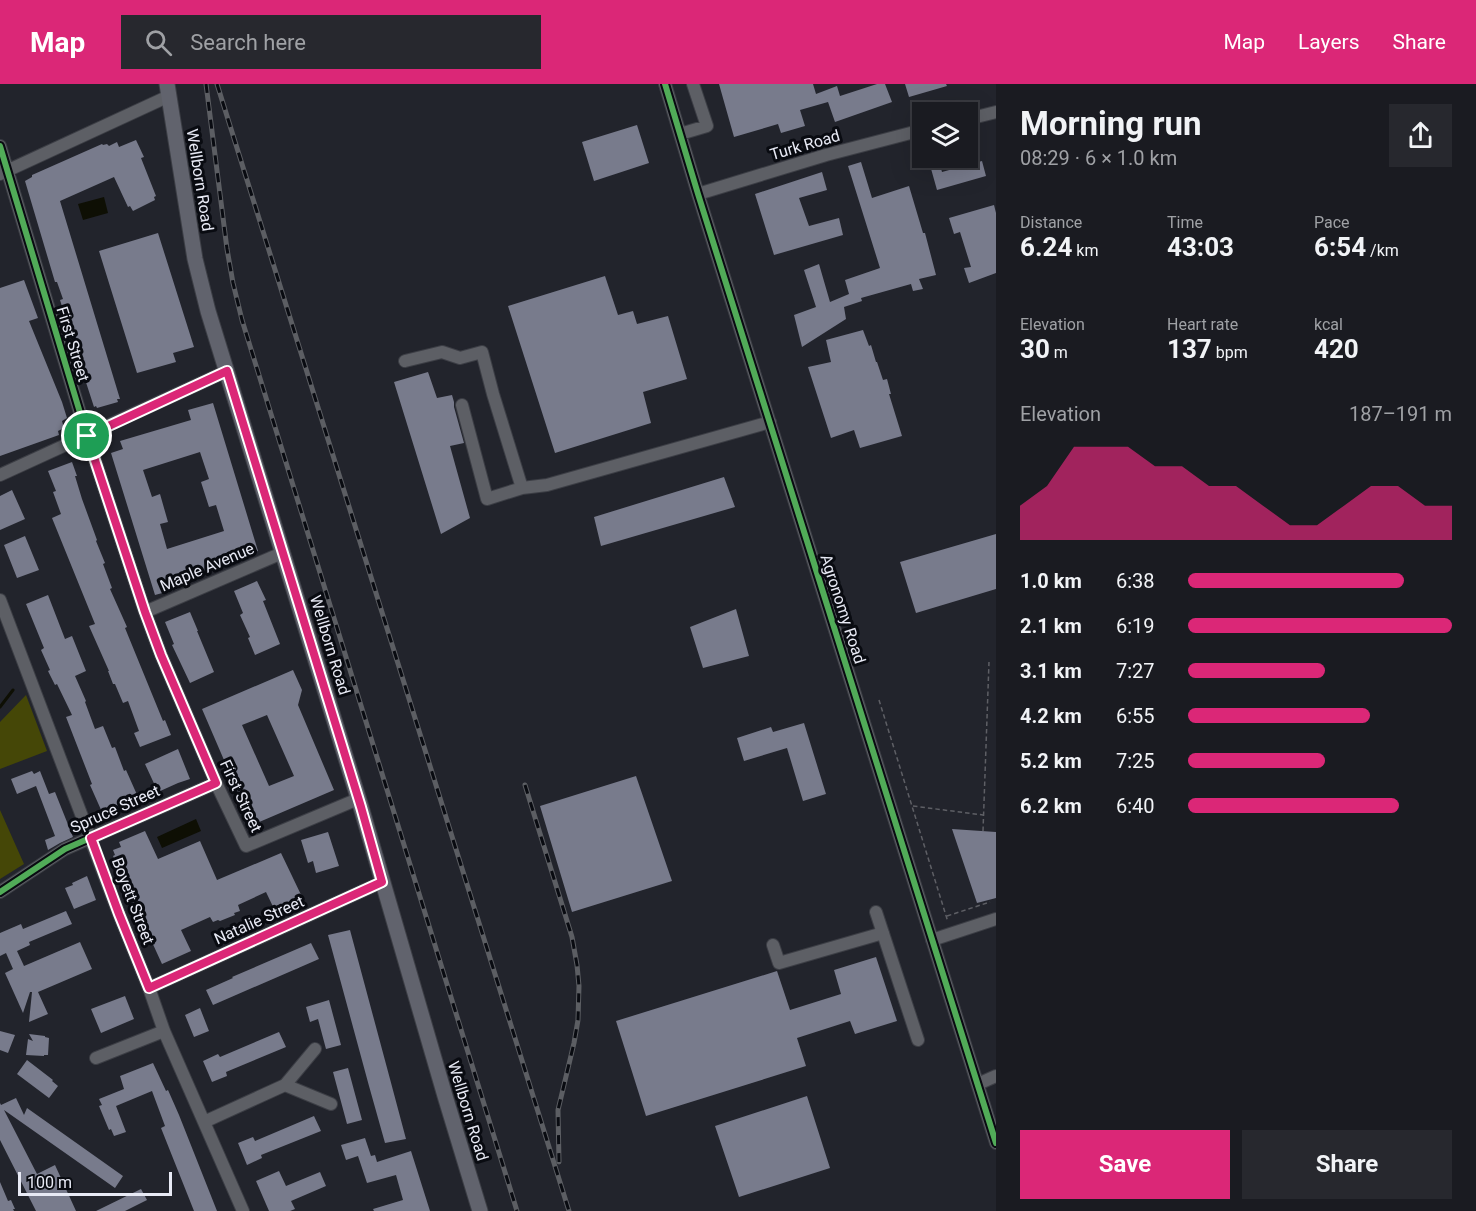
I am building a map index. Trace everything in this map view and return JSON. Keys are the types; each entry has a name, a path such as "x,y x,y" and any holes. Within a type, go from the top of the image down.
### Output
{"main road":[{"name":"Wellborn Road","path":"168,90 195,259 208,311 358,799 480,1211"}],"street":[{"name":"Agronomy Road","path":"665,84 996,1143"},
{"path":"680,134 706,126 693,84"},
{"path":"4,172 168,90"},
{"path":"978,116 996,112"},
{"name":"Turk Road","path":"699,194 826,155 912,133"},
{"name":"First Street","path":"0,146 4,172 145,612 216,783 246,846 358,799"},
{"path":"405,361 442,352 460,358 482,352 522,488"},
{"path":"0,475 227,371"},
{"path":"462,405 487,499 522,488 548,485 770,422"},
{"name":"Maple Avenue","path":"145,612 282,553"},
{"name":"Boyett Street","path":"1,604 164,1031 243,1211"},
{"name":"Spruce Street","path":"0,892 65,849 216,783"},
{"name":"Natalie Street","path":"149,988 382,882"},
{"path":"876,912 918,1040"},
{"path":"932,940 996,920"},
{"path":"773,945 779,963 883,933"},
{"path":"96,1058 164,1031"},
{"path":"204,1122 285,1085 315,1048"},
{"path":"978,1084 996,1076"},
{"path":"285,1085 331,1104"}],"path":[{"path":"983,831 989,662"},
{"path":"879,700 950,928"},
{"path":"912,806 984,815"},
{"path":"946,916 990,902"}],"shaded area":[{"path":"104,197 108,213 83,220 78,204"},
{"path":"26,695 47,751 0,769 0,722"},
{"path":"0,810 24,864 0,879"},
{"path":"196,819 201,831 162,848 157,837"}],"building":[{"path":"719,84 813,84 816,94 837,86 840,96 877,84 885,84 892,102 835,122 828,102 800,110 805,126 781,133 778,124 734,137"},
{"path":"905,84 946,84 947,86 909,97"},
{"path":"637,125 649,163 594,181 582,142"},
{"path":"136,140 144,157 141,158 156,196 155,200 133,211 130,206 128,207 114,177 60,201 120,399 117,399 118,402 97,408 94,407 82,370 60,300 63,299 57,282 55,282 25,181 32,175 102,144 109,146 117,142 119,147"},
{"path":"982,161 986,176 937,190 931,168 941,168 942,172 957,168 978,168 978,162"},
{"path":"861,162 872,198 909,186 936,275 919,279 923,289 913,291 911,284 861,298 862,301 844,307 846,319 802,347 794,315 816,307 804,270 819,264 830,302 849,294 845,280 880,268 848,166"},
{"path":"822,172 827,190 799,198 809,226 839,218 843,235 774,255 755,194"},
{"path":"994,205 996,273 969,283 964,268 971,267 960,232 954,234 949,218"},
{"path":"158,233 194,347 173,353 176,362 137,373 99,251"},
{"path":"605,276 618,315 633,311 637,324 668,316 687,379 643,392 651,423 555,453 508,306"},
{"path":"24,280 38,318 29,321 67,418 62,421 64,428 58,431 59,435 0,456 0,288"},
{"path":"863,330 869,346 871,345 883,380 887,379 891,394 889,394 902,436 860,448 854,430 831,438 808,367 831,362 826,340"},
{"path":"428,372 437,398 452,395 464,443 450,446 470,518 441,534 394,382"},
{"path":"213,403 258,551 251,553 252,556 174,580 177,589 155,595 111,453 123,449 120,441 191,420 188,410","holes":["200,452 209,479 201,482 209,507 216,505 224,531 167,549 160,524 168,522 160,494 152,497 143,470"]},
{"path":"72,462 82,499 105,563 103,564 112,588 110,589 163,721 165,720 171,735 140,747 134,733 139,731 128,701 123,703 113,684 89,626 95,624 52,518 61,514 53,492 56,491 48,471"},
{"path":"724,477 735,507 601,546 594,517"},
{"path":"12,490 25,519 0,530 0,496"},
{"path":"996,534 996,589 916,613 900,562"},
{"path":"25,536 39,570 17,578 4,545"},
{"path":"257,581 266,600 263,601 280,644 255,655 234,591"},
{"path":"48,595 65,639 72,636 86,671 75,676 95,729 103,726 138,797 102,812 66,717 72,715 48,671 50,670 41,650 44,648 26,604"},
{"path":"736,609 749,656 703,668 690,627"},
{"path":"190,612 214,672 190,683 172,645 174,644 165,622"},
{"path":"293,670 302,690 298,705 334,790 252,825 202,709","holes":["267,715 294,776 269,786 242,725"]},
{"path":"804,723 826,794 803,801 787,748 744,761 737,738 771,727 773,732"},
{"path":"178,749 190,779 158,792 145,764"},
{"path":"32,771 34,774 40,771 49,794 55,792 73,837 48,850 45,840 55,836 36,786 17,794 11,779"},
{"path":"636,776 672,881 572,912 540,806"},
{"path":"952,829 996,832 996,898 977,903"},
{"path":"145,831 158,859 200,841 217,880 281,853 304,901 276,913 266,892 238,905 240,911 234,913 235,915 213,922 210,917 181,930 191,951 162,964 136,901 133,903 113,856 115,855 113,850 121,847 119,842"},
{"path":"328,832 339,866 316,873 313,861 308,863 301,840"},
{"path":"87,876 96,900 74,909 65,888"},
{"path":"66,911 72,924 29,942 30,945 17,951 24,966 80,942 92,969 38,992 48,1014 29,1022 32,992 30,992 23,1013 5,973 13,969 6,953 0,956 0,933 21,924 23,929"},
{"path":"350,930 406,1139 385,1143 328,935"},
{"path":"311,943 319,959 213,1005 206,990"},
{"path":"876,957 897,1021 855,1034 850,1021 797,1038 806,1066 646,1116 616,1021 777,971 790,1010 841,994 834,970"},
{"path":"125,996 134,1019 101,1033 91,1009"},
{"path":"329,1000 341,1045 326,1049 318,1019 310,1022 306,1007"},
{"path":"200,1008 209,1031 194,1037 185,1015"},
{"path":"0,1031 15,1035 8,1053 0,1050"},
{"path":"279,1032 286,1047 226,1072 227,1076 212,1082 203,1061 218,1054 220,1057"},
{"path":"29,1034 49,1038 48,1055 26,1055 28,1039 33,1041"},
{"path":"27,1060 58,1086 49,1098 17,1074"},
{"path":"153,1063 179,1115 217,1211 194,1211 161,1128 165,1126 152,1091 116,1106 126,1132 114,1136 111,1129 109,1130 99,1106 102,1105 99,1099 124,1089 120,1076"},
{"path":"348,1068 362,1120 347,1124 333,1072"},
{"path":"807,1096 830,1168 739,1197 715,1126"},
{"path":"16,1098 24,1115 27,1108 123,1176 115,1188 4,1110 37,1174 55,1165 76,1211 36,1211 0,1140 0,1103 1,1105"},
{"path":"314,1116 321,1131 261,1155 262,1158 247,1165 238,1143 253,1137 255,1141"},
{"path":"365,1138 371,1156 375,1155 377,1162 411,1151 430,1211 374,1211 373,1209 403,1200 396,1175 367,1183 358,1156 346,1160 341,1145"},
{"path":"279,1171 286,1186 320,1172 326,1186 291,1201 295,1209 269,1211 256,1181"},
{"path":"0,1182 8,1201 11,1200 14,1211 0,1211"},
{"path":"141,1189 147,1200 125,1211 96,1211"}],"waterway":[{"path":"0,707 13,690"}],"railway":[{"path":"206,84 227,249 242,320 517,1211"},
{"path":"217,84 569,1211"},
{"path":"525,785 572,937 579,986 578,1020 558,1110 559,1162"}],"cycle path":[{"path":"665,84 996,1143"},
{"path":"0,146 87,436 145,612 216,783 65,849 0,892"}],"route":[{"path":"227,371 382,882 149,988 91,838 216,783 145,612 87,436 227,371"}]}
